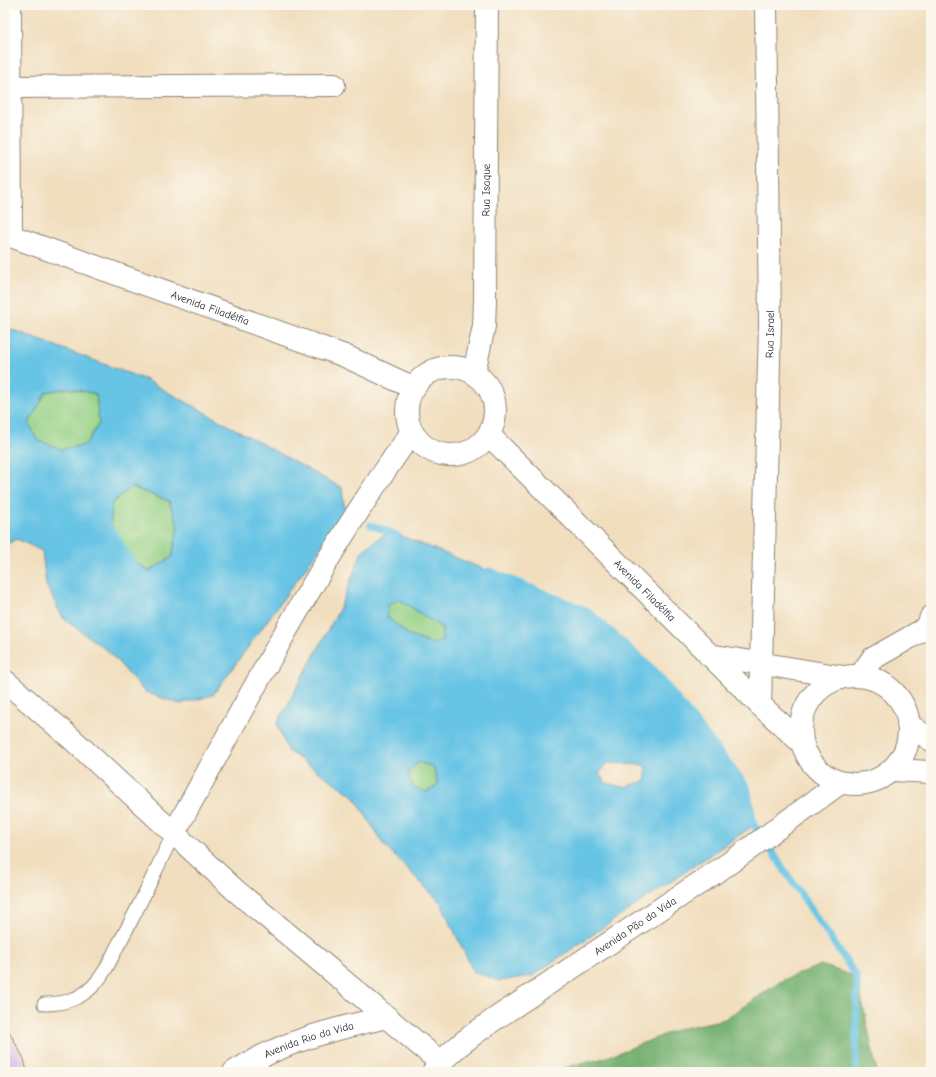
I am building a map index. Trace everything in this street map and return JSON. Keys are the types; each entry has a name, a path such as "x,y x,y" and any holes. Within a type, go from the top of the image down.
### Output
{"street":[{"path":"8,235 11,87 10,5"},
{"name":"Rua Isaque","path":"474,373 484,326 485,301 487,5"},
{"name":"Rua Israel","path":"760,705 770,324 766,5"},
{"path":"11,87 334,86"},
{"name":"Avenida Filadélfia","path":"8,235 346,356 414,388"},
{"path":"458,367 474,373 488,385 494,401 495,419 489,435 479,447 465,454 450,456 435,453 421,444 412,432 407,418 408,402 414,388 425,375 441,368 458,367"},
{"path":"174,833 282,638 363,503 412,432"},
{"name":"Avenida Filadélfia","path":"489,435 709,655 760,705 802,743"},
{"path":"709,655 762,664 851,677 877,681 892,691 903,706 908,724 906,746 902,756 892,770 870,782 858,784 840,782 823,774 810,761 802,743 801,726 805,710 814,695 827,684 851,677 872,659 928,626 931,617"},
{"path":"5,681 235,890 387,1017 437,1067"},
{"path":"908,724 931,740"},
{"path":"892,770 931,772"},
{"name":"Avenida Pão da Vida","path":"437,1067 461,1043 492,1021 728,864 840,782"},
{"name":"Avenida Rio da Vida","path":"234,1072 250,1062 291,1044 340,1028 387,1017"}],"lane":[{"path":"44,1004 58,1004 72,1000 93,986 102,976 130,924 174,833"}],"green space":[{"path":"68,388 96,394 99,424 85,445 61,449 37,440 29,423 46,392"},
{"path":"131,487 169,501 178,526 172,557 149,571 126,556 110,528 112,503"},
{"path":"399,599 442,628 442,640 432,644 410,636 387,617 388,606"},
{"path":"418,762 433,767 438,785 427,792 413,787 408,773"},
{"path":"821,965 857,977 877,1072 554,1072 566,1067 605,1058 679,1029 725,1019 783,980"}],"water":[{"path":"5,327 146,380 342,488 345,514 213,695 180,704 145,692 109,652 63,618 46,585 42,551 17,539 5,545","holes":["68,388 96,394 99,424 85,445 61,449 37,440 29,423 46,392","132,487 169,501 178,526 172,557 149,571 126,556 110,528 112,503"]},
{"path":"389,531 588,611 654,670 747,787 754,825 532,976 499,981 473,971 441,903 383,844 354,796 288,751 277,724 340,608 362,551","holes":["399,599 442,628 442,640 432,644 410,636 387,617 388,606","418,762 433,767 438,785 427,792 413,787 408,773","607,763 645,765 646,781 623,787 606,783 599,774"]}],"building":[{"path":"5,1024 24,1059 27,1072 5,1072"}],"waterway":[{"path":"103,522 110,527 135,567"},
{"path":"371,525 397,535"},
{"path":"489,571 588,611 654,670 747,787 754,825 857,977 856,1072"}]}
